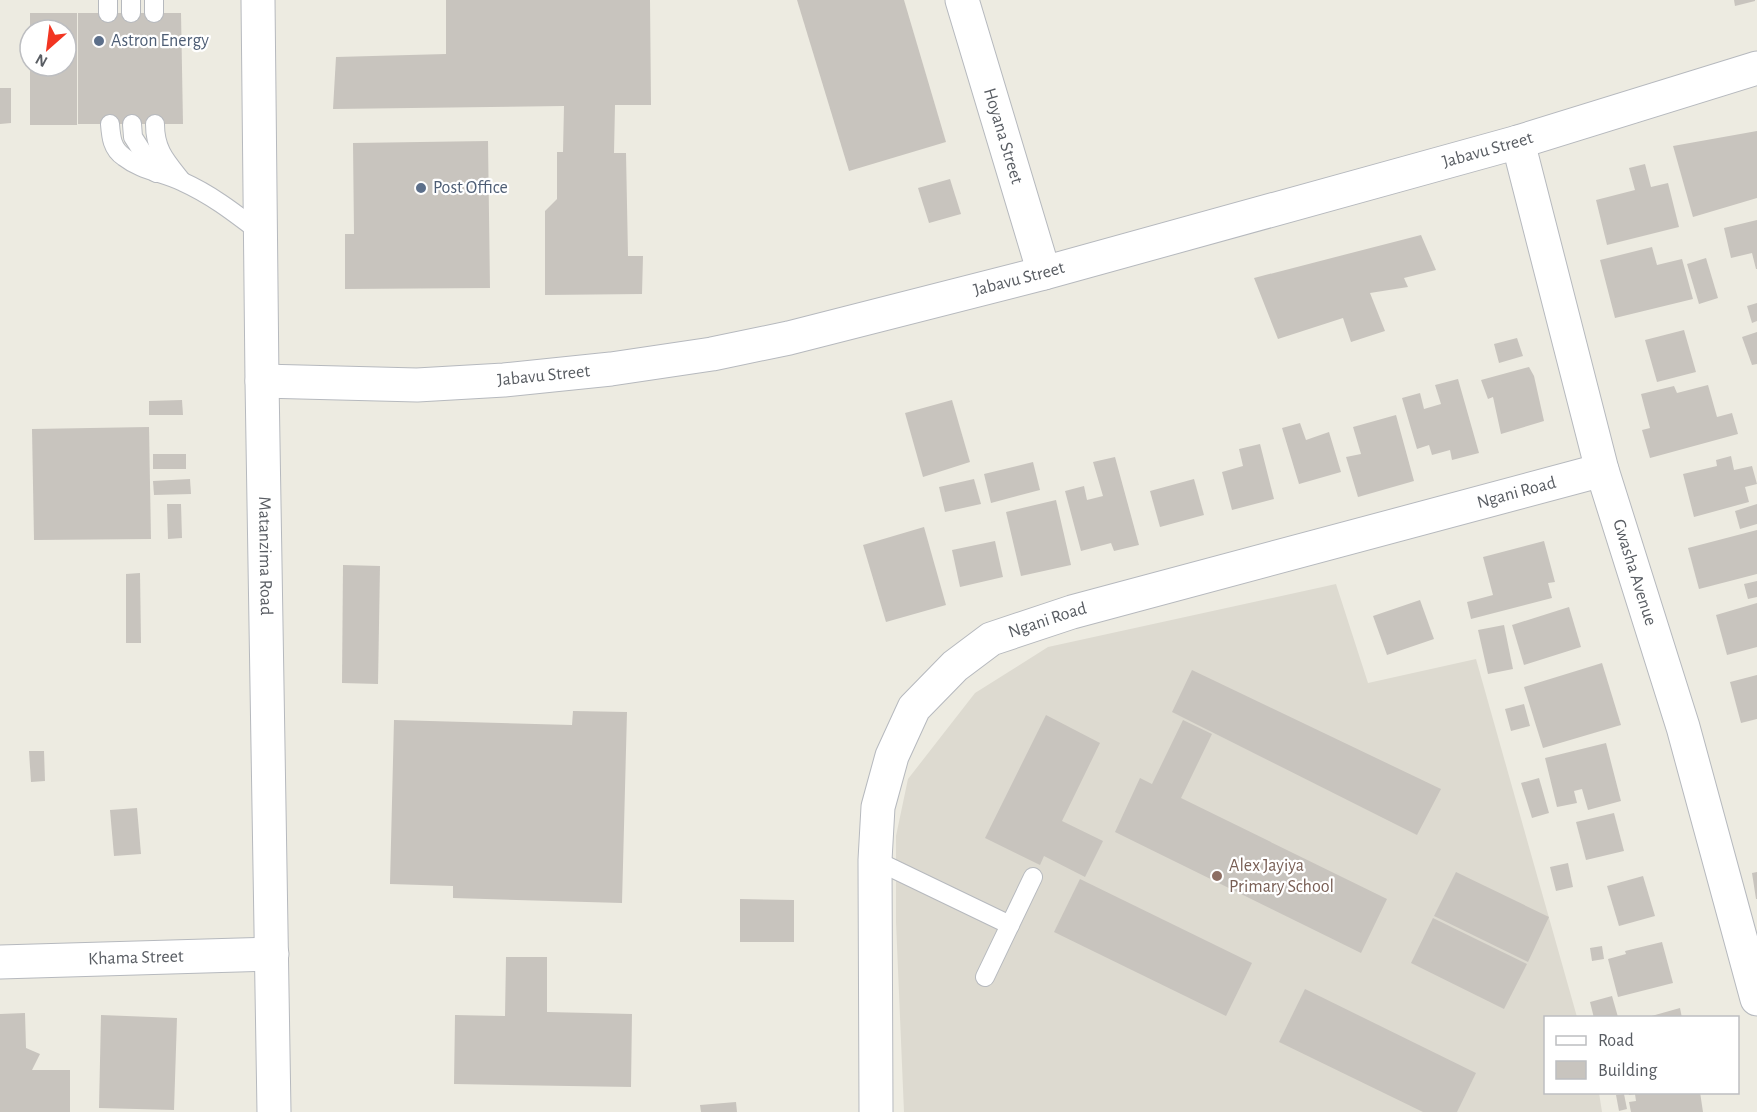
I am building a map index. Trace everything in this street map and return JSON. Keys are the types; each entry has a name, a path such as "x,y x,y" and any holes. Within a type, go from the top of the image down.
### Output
{"street":[{"name":"Matanzima Road","path":"258,0 274,1112"},
{"name":"Hoyana Street","path":"962,0 1044,273"},
{"name":"Jabavu Street","path":"262,381 417,385 504,380 611,369 712,354 789,338 1044,273 1518,142 1757,68"},
{"name":"Gwasha Avenue","path":"1518,142 1602,470 1683,727 1757,999"},
{"name":"Ngani Road","path":"876,1112 875,860 878,807 892,756 914,708 955,666 991,639 1072,612 1602,470"},
{"name":"Khama Street","path":"0,962 272,954"}],"lane":[{"path":"110,124 111,142 121,156 140,168 181,180 214,198 261,234"},
{"path":"132,124 133,137 156,173"},
{"path":"155,124 155,135 160,153 181,180"},
{"path":"875,860 1010,925"},
{"path":"986,977 1033,877"}],"shaded area":[{"name":"Alex Jayiya Primary School","path":"1336,584 1368,683 1476,659 1577,1016 1544,1016 1544,1094 1599,1094 1602,1112 904,1112 896,922 896,836 908,779 975,693 1048,647"}],"building":[{"path":"446,0 650,0 651,105 615,105 614,153 626,153 628,256 643,256 642,294 545,295 545,211 557,199 557,152 563,152 564,106 333,109 336,57 446,54"},
{"path":"797,0 904,0 946,142 849,171"},
{"path":"1734,0 1755,0 1755,1 1735,6"},
{"path":"30,13 77,13 77,18 30,18"},
{"path":"78,13 181,13 183,124 78,124"},
{"path":"30,78 77,78 77,125 30,125"},
{"path":"0,88 11,88 11,123 0,124"},
{"path":"1757,131 1757,198 1693,217 1673,146"},
{"name":"Post Office","path":"488,141 490,288 345,289 345,234 354,234 353,143"},
{"path":"1645,164 1651,187 1668,183 1679,227 1607,245 1596,200 1635,190 1629,168"},
{"path":"950,179 961,214 929,223 918,188"},
{"path":"1757,220 1756,269 1752,253 1731,258 1724,228"},
{"path":"1421,235 1436,270 1404,278 1408,287 1370,293 1385,331 1351,342 1343,318 1278,339 1254,278"},
{"path":"1652,247 1657,265 1682,259 1693,299 1615,318 1600,260"},
{"path":"1706,258 1718,298 1699,304 1687,264"},
{"path":"1757,303 1757,321 1752,323 1747,306"},
{"path":"1684,330 1696,372 1657,382 1645,340"},
{"path":"1757,332 1757,364 1752,365 1742,337"},
{"path":"1517,338 1523,356 1499,363 1494,344"},
{"path":"1529,367 1534,376 1544,421 1501,434 1493,397 1488,399 1481,380"},
{"path":"1458,379 1479,453 1452,460 1450,450 1432,455 1429,445 1417,449 1402,398 1420,393 1424,409 1441,404 1435,385"},
{"path":"1708,385 1717,417 1732,413 1738,434 1650,458 1642,430 1650,428 1641,394 1674,386 1677,393"},
{"path":"182,400 183,415 149,415 149,401"},
{"path":"952,400 970,462 923,477 905,413"},
{"path":"1396,415 1414,481 1358,497 1346,457 1361,454 1353,427"},
{"path":"1300,423 1306,440 1329,432 1341,472 1299,484 1282,428"},
{"path":"149,427 151,539 34,540 32,429"},
{"path":"1260,444 1274,499 1232,510 1222,472 1243,466 1239,449"},
{"path":"153,454 186,454 186,469 153,469"},
{"path":"1731,456 1734,470 1752,466 1757,484 1745,487 1749,502 1694,517 1683,474 1717,466 1716,460"},
{"path":"1115,457 1139,545 1114,551 1111,543 1081,551 1065,491 1084,486 1087,500 1103,496 1093,462"},
{"path":"1033,462 1040,490 991,503 984,474"},
{"path":"190,479 191,494 154,495 153,481"},
{"path":"974,479 981,504 945,512 939,487"},
{"path":"1194,479 1204,515 1160,527 1150,491"},
{"path":"1056,500 1071,565 1021,576 1006,512"},
{"path":"167,504 181,504 182,538 168,539"},
{"path":"1757,504 1757,524 1740,529 1735,511"},
{"path":"924,527 946,605 886,622 863,545"},
{"path":"1757,530 1757,574 1699,589 1688,548"},
{"path":"995,541 1003,577 960,587 952,550"},
{"path":"1544,541 1555,582 1548,583 1552,598 1471,619 1467,602 1493,595 1483,557"},
{"path":"343,565 380,566 378,684 342,683"},
{"path":"140,573 141,643 126,643 126,574"},
{"path":"1757,581 1757,597 1748,599 1744,584"},
{"path":"1420,600 1434,639 1387,655 1373,616"},
{"path":"1757,603 1757,647 1727,655 1716,615"},
{"path":"1569,607 1581,647 1524,665 1512,625"},
{"path":"1504,625 1513,669 1488,674 1478,630"},
{"path":"1602,663 1621,725 1543,748 1524,687"},
{"path":"1192,670 1441,789 1417,835 1172,712"},
{"path":"1757,675 1757,719 1741,723 1730,682"},
{"path":"1524,704 1530,726 1511,731 1505,709"},
{"path":"573,711 627,712 622,903 453,898 453,886 390,884 394,720 572,725"},
{"path":"1046,715 1100,743 1062,821 1103,841 1085,877 1044,856 1040,865 985,838"},
{"path":"1183,720 1212,734 1181,798 1387,899 1361,953 1115,832 1140,778 1152,784"},
{"path":"1606,743 1621,801 1588,810 1582,789 1574,791 1577,803 1557,807 1545,758"},
{"path":"29,751 44,751 45,781 31,782"},
{"path":"1539,778 1549,813 1532,818 1521,783"},
{"path":"137,808 141,854 114,856 110,810"},
{"path":"1614,813 1624,851 1586,860 1576,822"},
{"path":"1568,863 1573,887 1556,891 1550,867"},
{"path":"1456,872 1549,917 1528,962 1434,916"},
{"path":"1757,872 1757,899 1756,899 1752,873"},
{"path":"1643,876 1655,916 1619,926 1607,886"},
{"path":"1080,879 1252,963 1226,1016 1054,932"},
{"path":"740,899 794,900 794,942 740,942"},
{"path":"1433,918 1527,964 1504,1009 1411,963"},
{"path":"1662,942 1673,983 1618,997 1608,959 1626,954 1625,951"},
{"path":"1602,946 1604,959 1592,961 1590,948"},
{"path":"506,957 547,957 547,1012 632,1014 631,1087 454,1084 455,1015 505,1016"},
{"path":"1305,989 1476,1073 1457,1112 1423,1112 1279,1042"},
{"path":"1612,996 1618,1016 1594,1016 1590,1002"},
{"path":"1680,1008 1682,1016 1652,1016"},
{"path":"25,1013 26,1048 40,1054 32,1070 70,1070 70,1112 0,1112 0,1014"},
{"path":"101,1015 177,1018 174,1110 99,1108"},
{"path":"1624,1094 1627,1109 1619,1111 1616,1095"},
{"path":"1635,1094 1700,1094 1703,1112 1631,1112 1629,1102 1636,1101"},
{"path":"736,1102 737,1112 701,1112 700,1105"}],"place":[{"name":"Astron Energy","path":"99,41"},
{"name":"Post Office","path":"421,188"},
{"name":"Alex Jayiya Primary School","path":"1217,876"}]}
